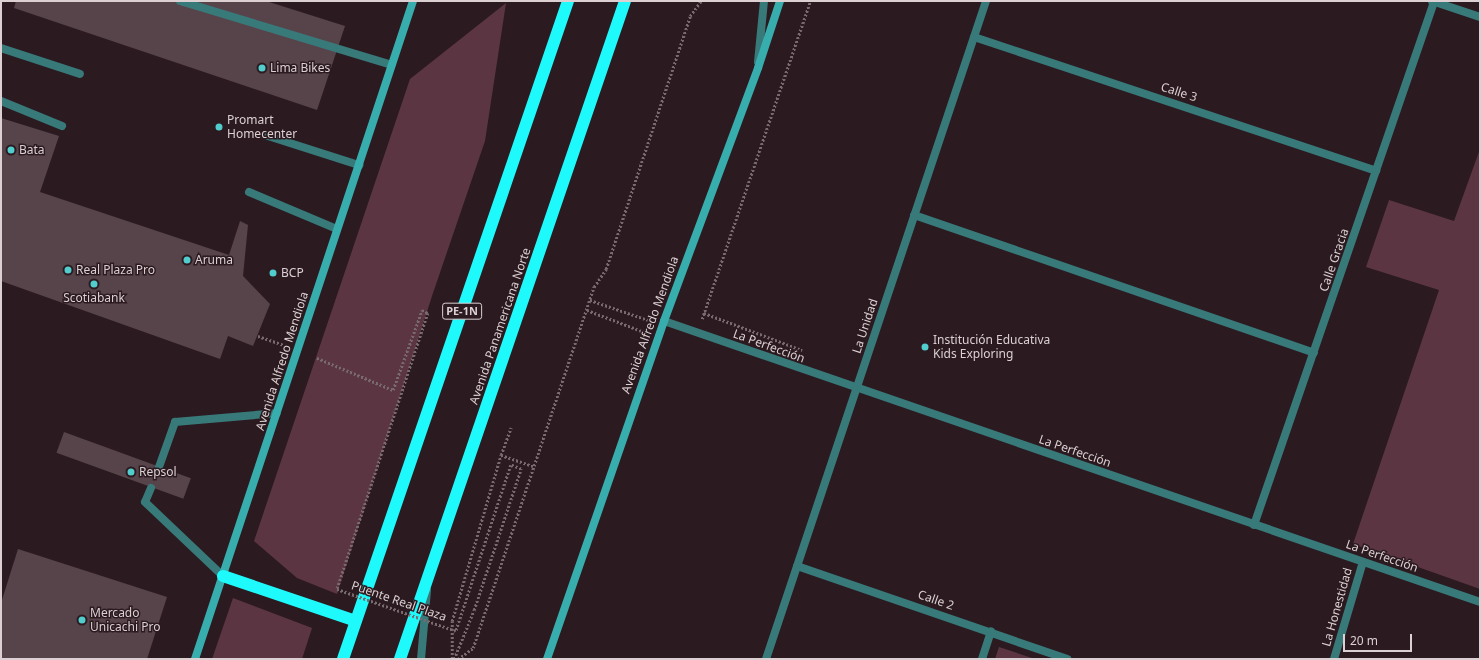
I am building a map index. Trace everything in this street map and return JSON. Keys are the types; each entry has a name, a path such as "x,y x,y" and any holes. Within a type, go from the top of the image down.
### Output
{"highway":[{"name":"PE-1N","path":"343,659 568,1"},
{"name":"Avenida Panamericana Norte","path":"400,659 625,1"},
{"path":"223,576 356,621"}],"main road":[{"name":"Avenida Alfredo Mendiola","path":"195,659 413,1"},
{"name":"Avenida Alfredo Mendiola","path":"547,659 658,337 758,68 780,1"}],"street":[{"path":"180,1 392,66"},
{"path":"758,68 764,1"},
{"name":"La Unidad","path":"766,659 986,1"},
{"path":"1433,1 1480,17"},
{"name":"Calle Gracia","path":"1254,525 1433,1"},
{"name":"Calle 3","path":"974,37 1376,171"},
{"path":"1,48 80,74"},
{"path":"1,102 62,126"},
{"path":"268,136 359,165"},
{"path":"249,192 337,229"},
{"path":"914,215 1314,353"},
{"name":"La Perfección","path":"663,323 697,333 856,389 1480,602"},
{"path":"159,466 175,422 277,413"},
{"path":"151,488 145,502 223,576"},
{"name":"La Honestidad","path":"1334,659 1363,562"},
{"name":"Calle 2","path":"797,566 1067,659"},
{"path":"421,659 429,576"},
{"path":"982,659 991,632"}],"path":[{"path":"458,659 473,648 594,287 606,269 690,16 701,1"},
{"path":"697,333 810,1"},
{"path":"590,300 663,323"},
{"name":"Puente Real Plaza","path":"318,358 393,390 422,310 428,313 337,589 456,631 511,465 521,469 474,610 453,659"},
{"path":"587,310 658,337"},
{"path":"704,313 806,351"},
{"path":"258,336 286,346"},
{"path":"453,659 452,621 501,454 511,428"},
{"path":"501,454 533,466"}],"shaded area":[{"path":"506,3 485,141 432,296 337,594 297,578 254,541 410,79"},
{"path":"1480,149 1480,589 1353,544 1439,290 1366,267 1389,200 1454,221"},
{"path":"233,598 312,628 302,659 212,659"},
{"path":"999,647 1035,659 995,659"}],"building":[{"name":"Lima Bikes","path":"16,1 266,1 345,26 317,110 14,8"},
{"path":"1,118 59,136 40,192 229,255 240,221 248,225 243,276 270,304 253,346 228,336 220,359 1,281"},
{"path":"64,432 191,478 183,499 56,453"},
{"name":"Mercado Unicachi Pro","path":"18,549 167,597 147,659 1,659 1,603"}],"place":[{"name":"Lima Bikes","path":"262,68"},
{"name":"Promart Homecenter","path":"219,127"},
{"name":"Bata","path":"11,150"},
{"name":"Aruma","path":"187,260"},
{"name":"Real Plaza Pro","path":"68,270"},
{"name":"BCP","path":"273,273"},
{"name":"Scotiabank","path":"94,284"},
{"name":"Institución Educativa Kids Exploring","path":"925,347"},
{"name":"Repsol","path":"131,472"},
{"name":"Mercado Unicachi Pro","path":"82,620"}]}
